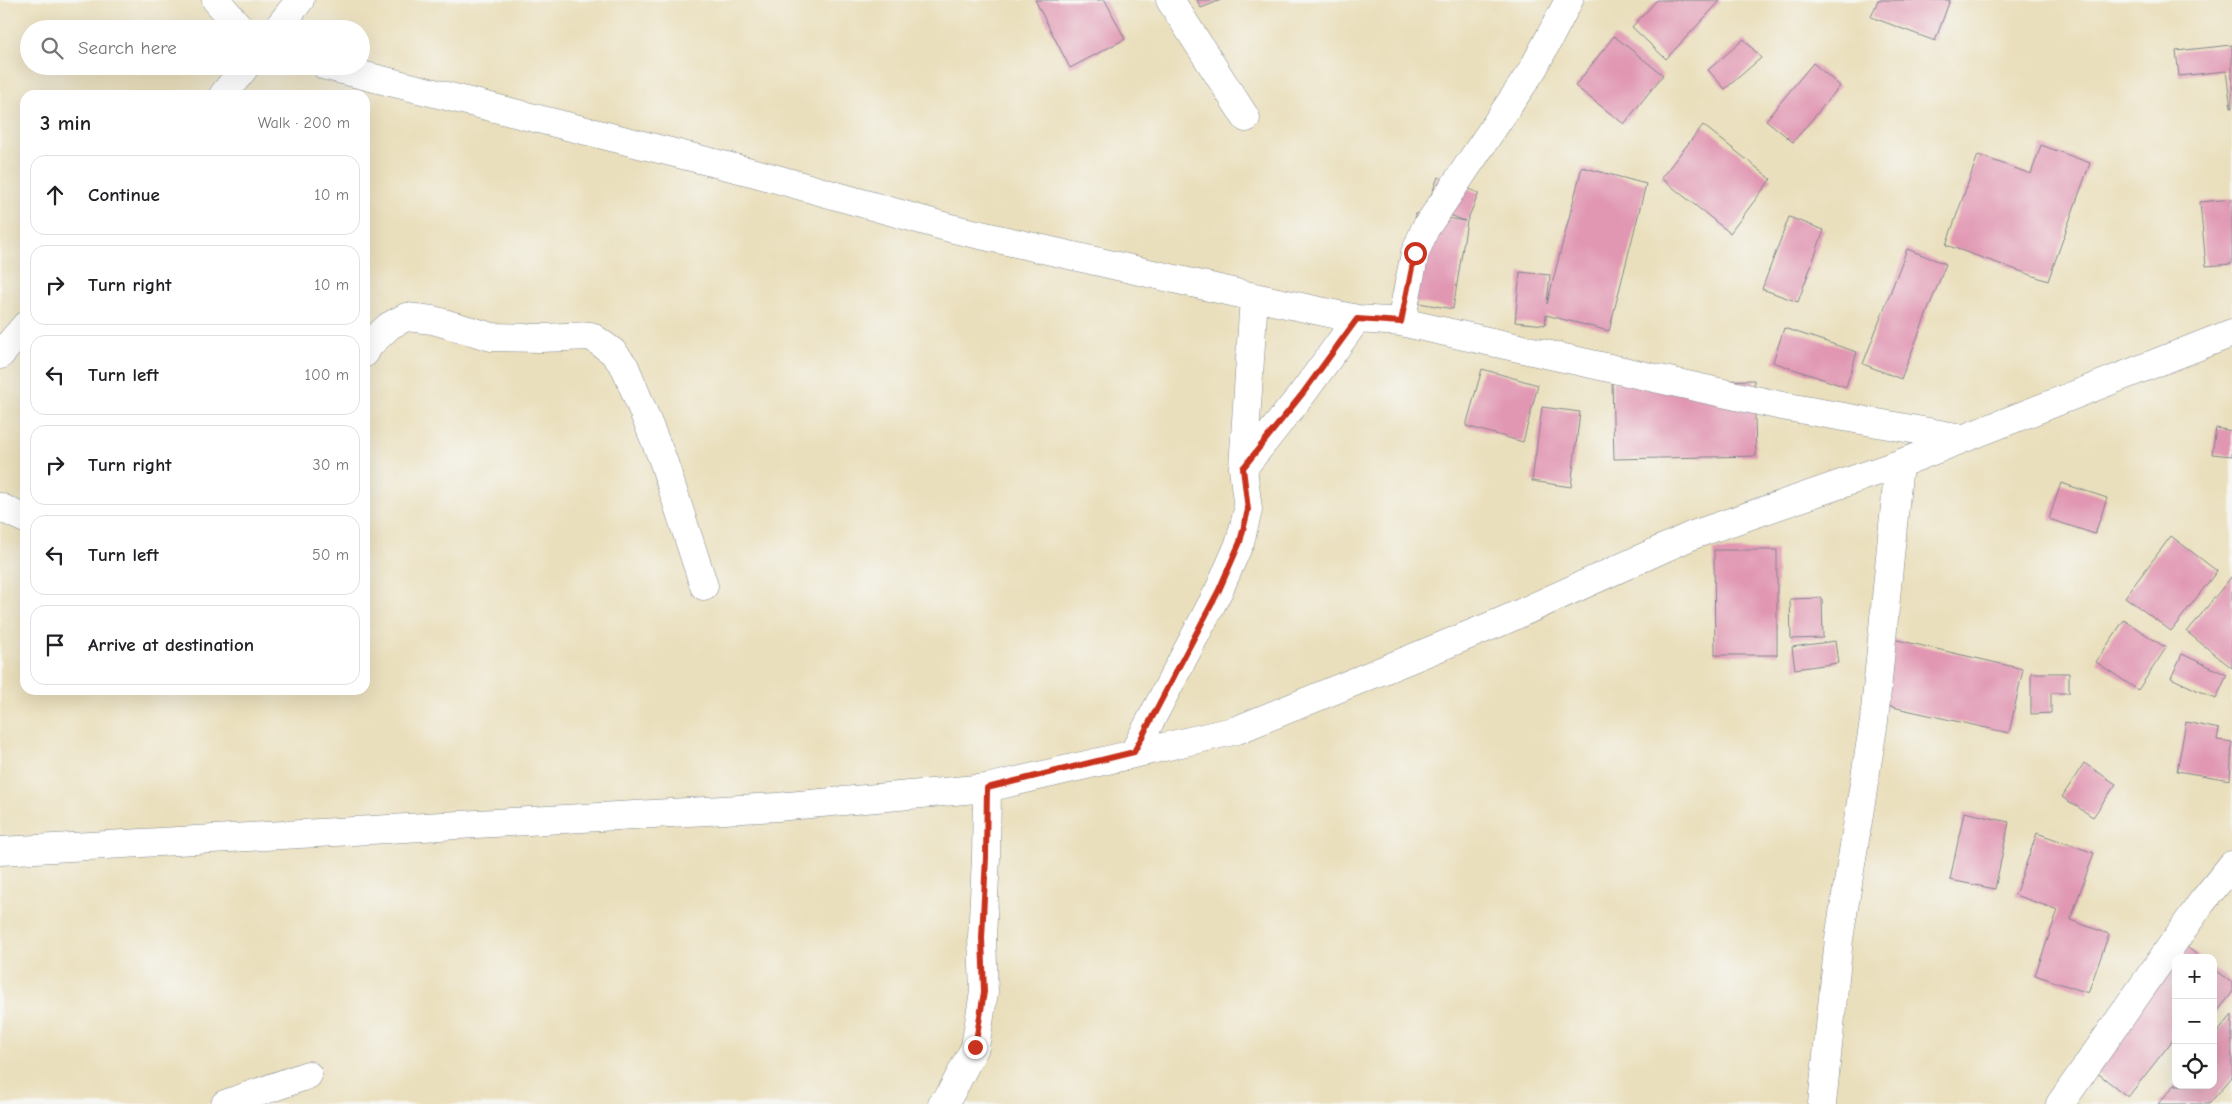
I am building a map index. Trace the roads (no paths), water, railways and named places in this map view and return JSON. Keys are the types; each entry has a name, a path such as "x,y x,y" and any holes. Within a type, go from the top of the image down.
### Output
{"street":[{"path":"216,0 233,20"},
{"path":"284,20 300,0"},
{"path":"1170,0 1246,118"},
{"path":"1401,322 1415,253 1425,229 1533,69 1569,0"},
{"path":"227,90 239,75"},
{"path":"362,75 759,174 950,228 1254,298 1357,319 1401,322 1782,406 1962,438"},
{"path":"1134,752 1219,590 1240,542 1248,510 1243,468 1254,298"},
{"path":"370,344 389,326 406,316 434,320 492,337 591,336 613,352 625,367 663,460 704,586"},
{"path":"1243,468 1303,393 1357,319"},
{"path":"2,347 20,331"},
{"path":"0,852 777,807 987,788 1134,752 1237,730 1503,621 1693,535 1899,464 2232,334"},
{"path":"1822,1104 1839,938 1874,721 1899,464"},
{"path":"0,507 20,517"},
{"path":"942,1104 947,1100 975,1047 984,992 982,938 987,788"},
{"path":"2060,1104 2202,902 2232,864"},
{"path":"225,1104 308,1075"}]}
